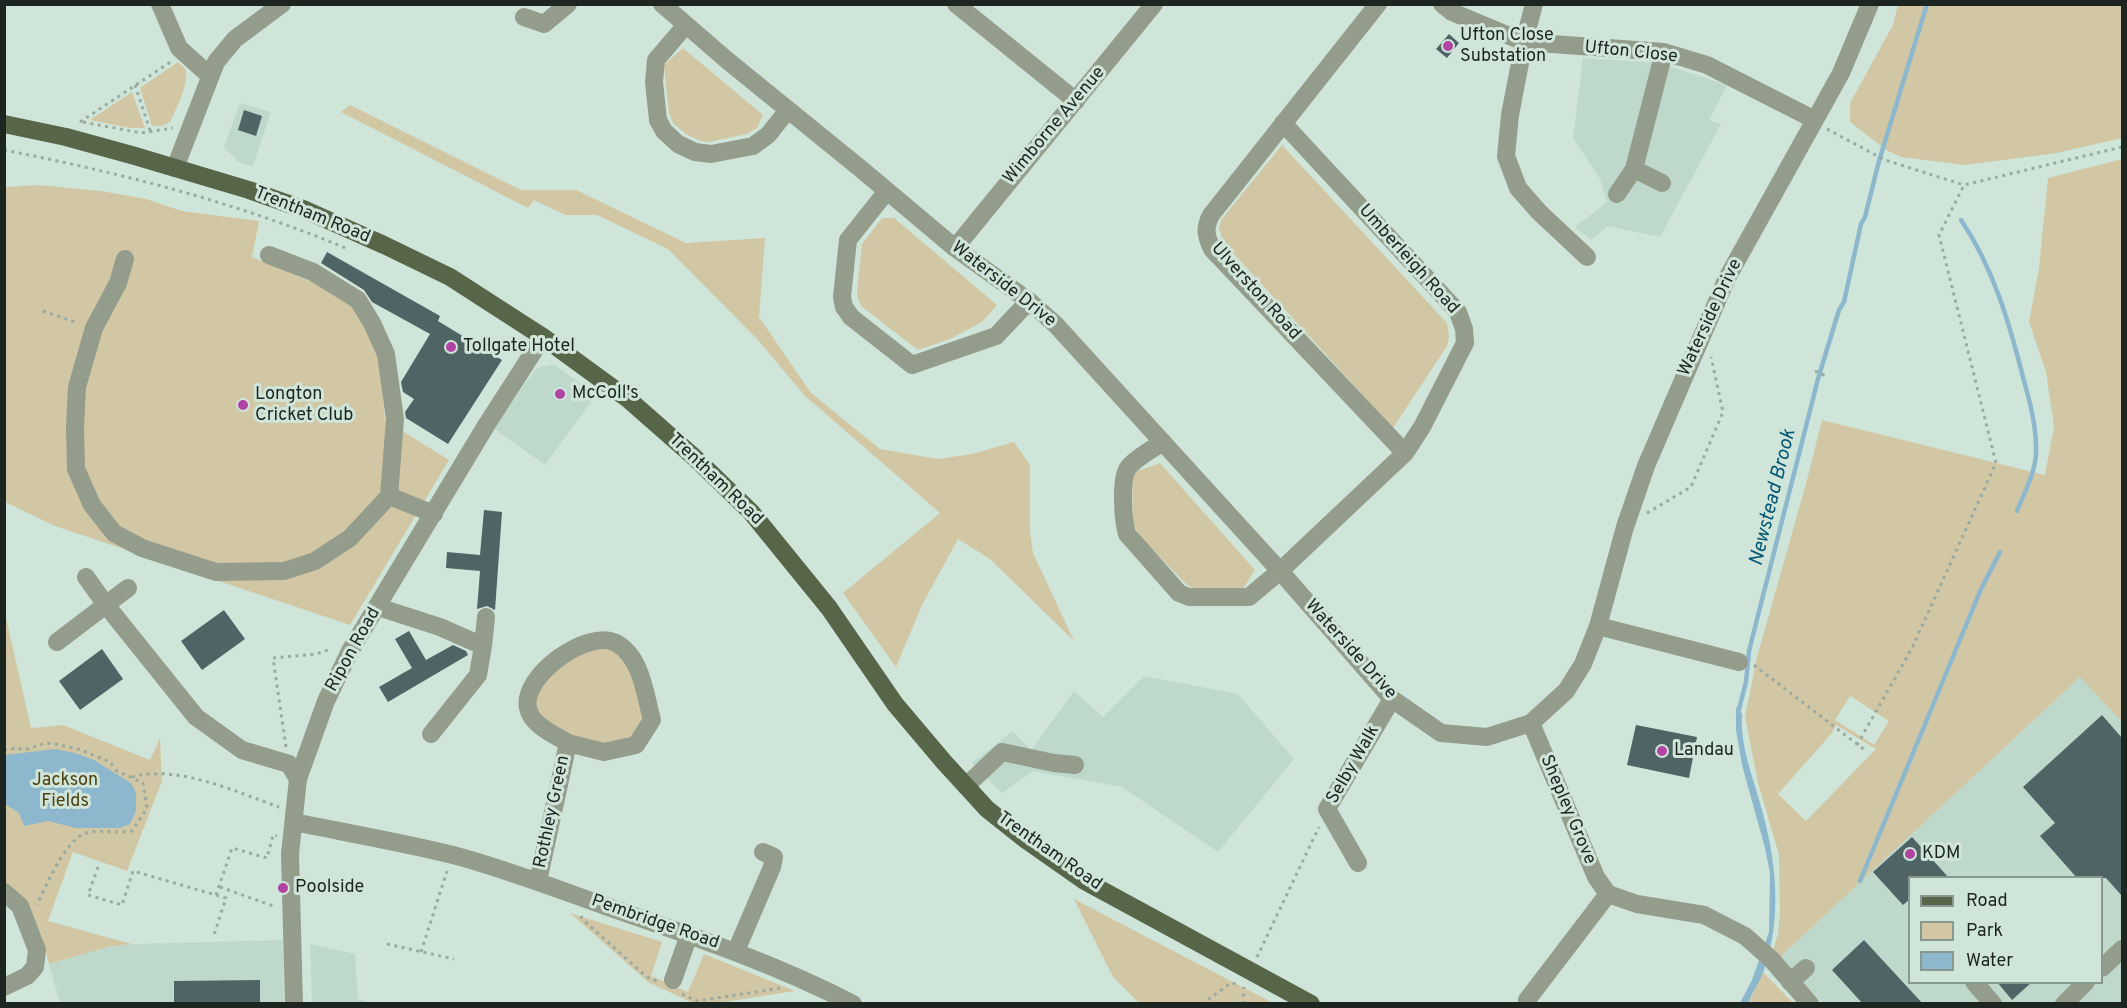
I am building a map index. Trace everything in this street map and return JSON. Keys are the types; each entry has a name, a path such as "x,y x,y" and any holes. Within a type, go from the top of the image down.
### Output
{"main road":[{"name":"Trentham Road","path":"4,124 66,137 249,190 303,209 450,277 543,337 628,399 694,457 751,512 830,608 895,704 987,809 1083,880 1247,977 1311,1004"}],"street":[{"path":"160,4 179,48 210,76"},
{"path":"175,168 216,62 235,39 282,4"},
{"path":"524,17 544,24 568,4"},
{"name":"Waterside Drive","path":"662,4 685,26 956,248 1029,301 1056,325 1280,571 1392,699 1441,734 1487,737 1531,723 1566,691 1583,664 1598,626 1625,527 1646,466 1705,329 1728,278 1841,73 1870,4"},
{"path":"956,4 1076,101"},
{"name":"Wimborne Avenue","path":"956,248 1154,4"},
{"name":"Ulverston Road","path":"1378,4 1205,225 1212,249 1405,453"},
{"name":"Ufton Close","path":"1442,4 1452,12 1524,42 1664,52 1707,65 1815,120"},
{"path":"1534,4 1510,115 1506,156 1518,188 1539,212 1587,257"},
{"path":"685,26 656,60 654,82 658,120 664,131 678,144 695,152 711,154 753,146 768,135 788,110"},
{"path":"1617,194 1634,169 1664,52"},
{"name":"Umberleigh Road","path":"1163,442 1128,468 1125,479 1126,534 1179,593 1189,597 1249,597 1280,571 1405,453 1422,427 1465,343 1466,336 1458,312 1283,123"},
{"path":"1634,169 1662,183"},
{"path":"887,191 848,240 842,297 843,307 851,317 902,359 912,365 924,363 996,336 1029,301"},
{"path":"125,259 118,283 94,328 77,387 76,469 92,505 114,533 142,548 216,572 284,571 315,561 350,538 389,496 394,419 386,354 372,323 358,300 313,272 269,255"},
{"name":"Ripon Road","path":"294,1004 291,913 293,772 351,651 487,424 543,337"},
{"path":"389,496 434,514"},
{"path":"86,577 196,717 242,750 293,772"},
{"path":"57,642 128,588"},
{"path":"378,607 440,627 483,646"},
{"path":"431,734 478,675 486,617"},
{"path":"1598,626 1747,663"},
{"name":"Rothley Green","path":"604,639 617,643 639,669 652,720 636,745 604,752 568,743 547,731 528,710 527,698 533,684 546,669 586,642 604,639"},
{"name":"Selby Walk","path":"1358,863 1328,809 1392,699"},
{"name":"Shepley Grove","path":"1531,723 1596,877 1608,894"},
{"name":"Rothley Green","path":"538,881 568,743"},
{"path":"966,786 1002,752 1075,765"},
{"name":"Pembridge Road","path":"294,817 452,855 538,881 736,951 813,983 853,1004"},
{"path":"736,951 772,867 774,857 763,852"},
{"path":"4,892 20,906 37,950 35,967 27,976 4,987"},
{"path":"1527,1000 1608,894 1636,904 1704,915 1745,936 1771,959 1810,1004"},
{"path":"673,980 689,935"},
{"path":"1790,982 1806,968"},
{"path":"1976,984 1993,1004"},
{"path":"2064,1004 2084,984"}],"path":[{"path":"80,122 176,58"},
{"path":"135,85 151,133"},
{"path":"1815,120 1885,160 1964,185 2122,147"},
{"path":"90,124 140,136 171,128"},
{"name":"Trentham Road","path":"4,151 62,161 165,187 290,225 354,252"},
{"path":"1857,745 1912,648 1996,462 1939,235 1964,185"},
{"path":"44,311 94,328"},
{"path":"1625,527 1691,487 1723,412 1705,329"},
{"path":"1815,371 1826,376"},
{"path":"293,772 273,658 316,654 337,648 351,651"},
{"path":"1747,663 1866,751"},
{"path":"4,750 18,748 24,750 46,743 81,750 110,762 117,771 143,783 147,808 132,831 119,834 104,832 85,834 74,841 60,861 27,926"},
{"path":"131,777 149,772 198,779 294,817"},
{"path":"1202,1004 1231,983 1247,977 1328,809"},
{"path":"216,895 232,848 267,858 273,835 291,842"},
{"path":"421,952 452,855"},
{"path":"98,867 88,895 122,905 133,871 226,898 214,934"},
{"path":"219,886 291,913"},
{"path":"387,944 454,959"}],"shaded area":[{"path":"1583,58 1659,63 1727,85 1709,120 1721,124 1660,237 1608,226 1591,240 1575,227 1607,202 1600,179 1573,138"},
{"path":"240,103 271,112 253,166 238,162 224,147"},
{"path":"555,365 596,395 545,465 493,428 535,370 543,366"},
{"path":"1144,676 1238,694 1294,759 1218,852 1122,787 1033,771 1002,793 972,763 1013,731 1031,750 1074,691 1103,717"},
{"path":"2080,677 2122,722 2122,1003 1822,1003 1780,957"},
{"path":"283,940 284,1003 60,1003 49,964 108,947 132,944"},
{"path":"310,944 355,954 358,999 374,1003 312,1003"}],"green space":[{"path":"1898,5 2122,5 2122,138 2057,153 1965,165 1901,157 1888,151 1850,122 1850,103 1893,25"},
{"path":"683,48 763,115 757,128 747,134 709,142 700,141 686,134 673,123 669,113 664,65"},
{"path":"178,62 185,69 186,74 179,103 170,122 162,126 152,126 140,88"},
{"path":"132,92 145,128 130,128 90,120"},
{"path":"350,105 521,190 576,190 686,243 765,238 759,317 811,393 880,449 938,459 972,454 1014,442 1030,465 1030,532 1033,553 1074,641 990,559 958,539 922,605 896,667 843,593 940,513 804,395 758,340 668,249 597,215 565,215 534,200 528,208 341,112"},
{"path":"1282,145 1447,323 1449,336 1447,346 1393,428 1223,242 1219,228 1221,220"},
{"path":"2122,159 2122,722 2080,677 1780,957 1773,950 1778,934 1780,914 1779,855 1758,783 1745,717 1757,657 1822,420 2045,475 2054,427 2046,372 2029,322 2039,268 2048,178","holes":["1850,696 1889,721 1874,745 1835,720","1836,725 1876,749 1806,821 1778,794 1832,733"]},
{"path":"38,185 101,191 146,199 182,211 259,221 252,257 339,293 360,311 380,363 385,420 449,460 350,625 55,526 5,502 5,187"},
{"path":"882,218 894,218 997,305 982,322 950,339 918,350 861,306 857,291 862,244"},
{"path":"1160,463 1255,570 1243,589 1202,592 1187,585 1144,541 1133,525 1132,473"},
{"name":"Jackson Fields","path":"4,609 31,728 63,725 150,760 160,738 162,781 127,871 73,852 48,921 132,944 108,947 49,964 42,937 25,901 5,883"},
{"path":"587,645 616,647 636,671 649,720 634,743 603,749 570,740 537,718 535,686"},
{"path":"1074,899 1273,1003 1139,1003 1113,977"},
{"path":"570,913 662,942 651,976 688,992 704,954 795,991 718,1003 693,1003 648,982"},
{"path":"1763,972 1793,1003 1748,1004"}],"water":[{"path":"1736,707 1742,714 1745,748 1766,823 1775,886 1774,929 1770,950 1748,1004 1740,1003 1752,980 1769,932 1770,873 1742,765 1736,730"},
{"path":"55,749 94,760 131,783 136,793 136,811 130,824 120,828 76,828 48,821 24,826 19,813 5,804 5,755"}],"building":[{"name":"Ufton Close Substation","path":"1449,34 1459,43 1447,58 1436,49"},
{"path":"244,110 262,116 256,136 238,130"},
{"name":"Tollgate Hotel","path":"327,252 440,316 438,321 502,360 448,444 406,418 405,412 414,399 403,392 401,382 430,334 372,302 364,290 321,263"},
{"path":"484,510 502,512 495,610 487,606 477,609 480,571 446,568 447,552 480,555"},
{"path":"224,610 245,639 202,670 181,641"},
{"path":"409,631 426,660 453,645 466,651 468,655 388,702 379,687 412,668 395,639"},
{"path":"102,649 123,679 80,710 59,681"},
{"path":"2102,715 2122,738 2122,896 2103,876 2075,876 2040,836 2055,823 2023,787"},
{"name":"Landau","path":"1636,725 1697,737 1689,778 1627,765"},
{"name":"KDM","path":"1912,837 1947,876 1908,876 1908,901 1903,905 1873,872"},
{"path":"1864,940 1923,1004 1863,1004 1832,970"},
{"path":"260,980 260,1004 174,1004 174,981"},
{"path":"1999,984 2030,984 2012,1000"}],"waterway":[{"name":"Newstead Brook","path":"1738,713 1746,682 1749,651 1818,379 1839,310 1844,302 1861,224 1865,217 1879,161 1927,4"},
{"path":"1961,220 1982,257 1999,295 2033,415 2035,461 2017,511"},
{"path":"1860,881 1981,589 2000,552"}],"place":[{"name":"Ufton Close Substation","path":"1448,46"},
{"name":"Tollgate Hotel","path":"451,347"},
{"name":"McColl's","path":"560,394"},
{"name":"Longton Cricket Club","path":"243,405"},
{"name":"Landau","path":"1662,751"},
{"name":"KDM","path":"1910,854"},
{"name":"Poolside","path":"283,888"}]}
